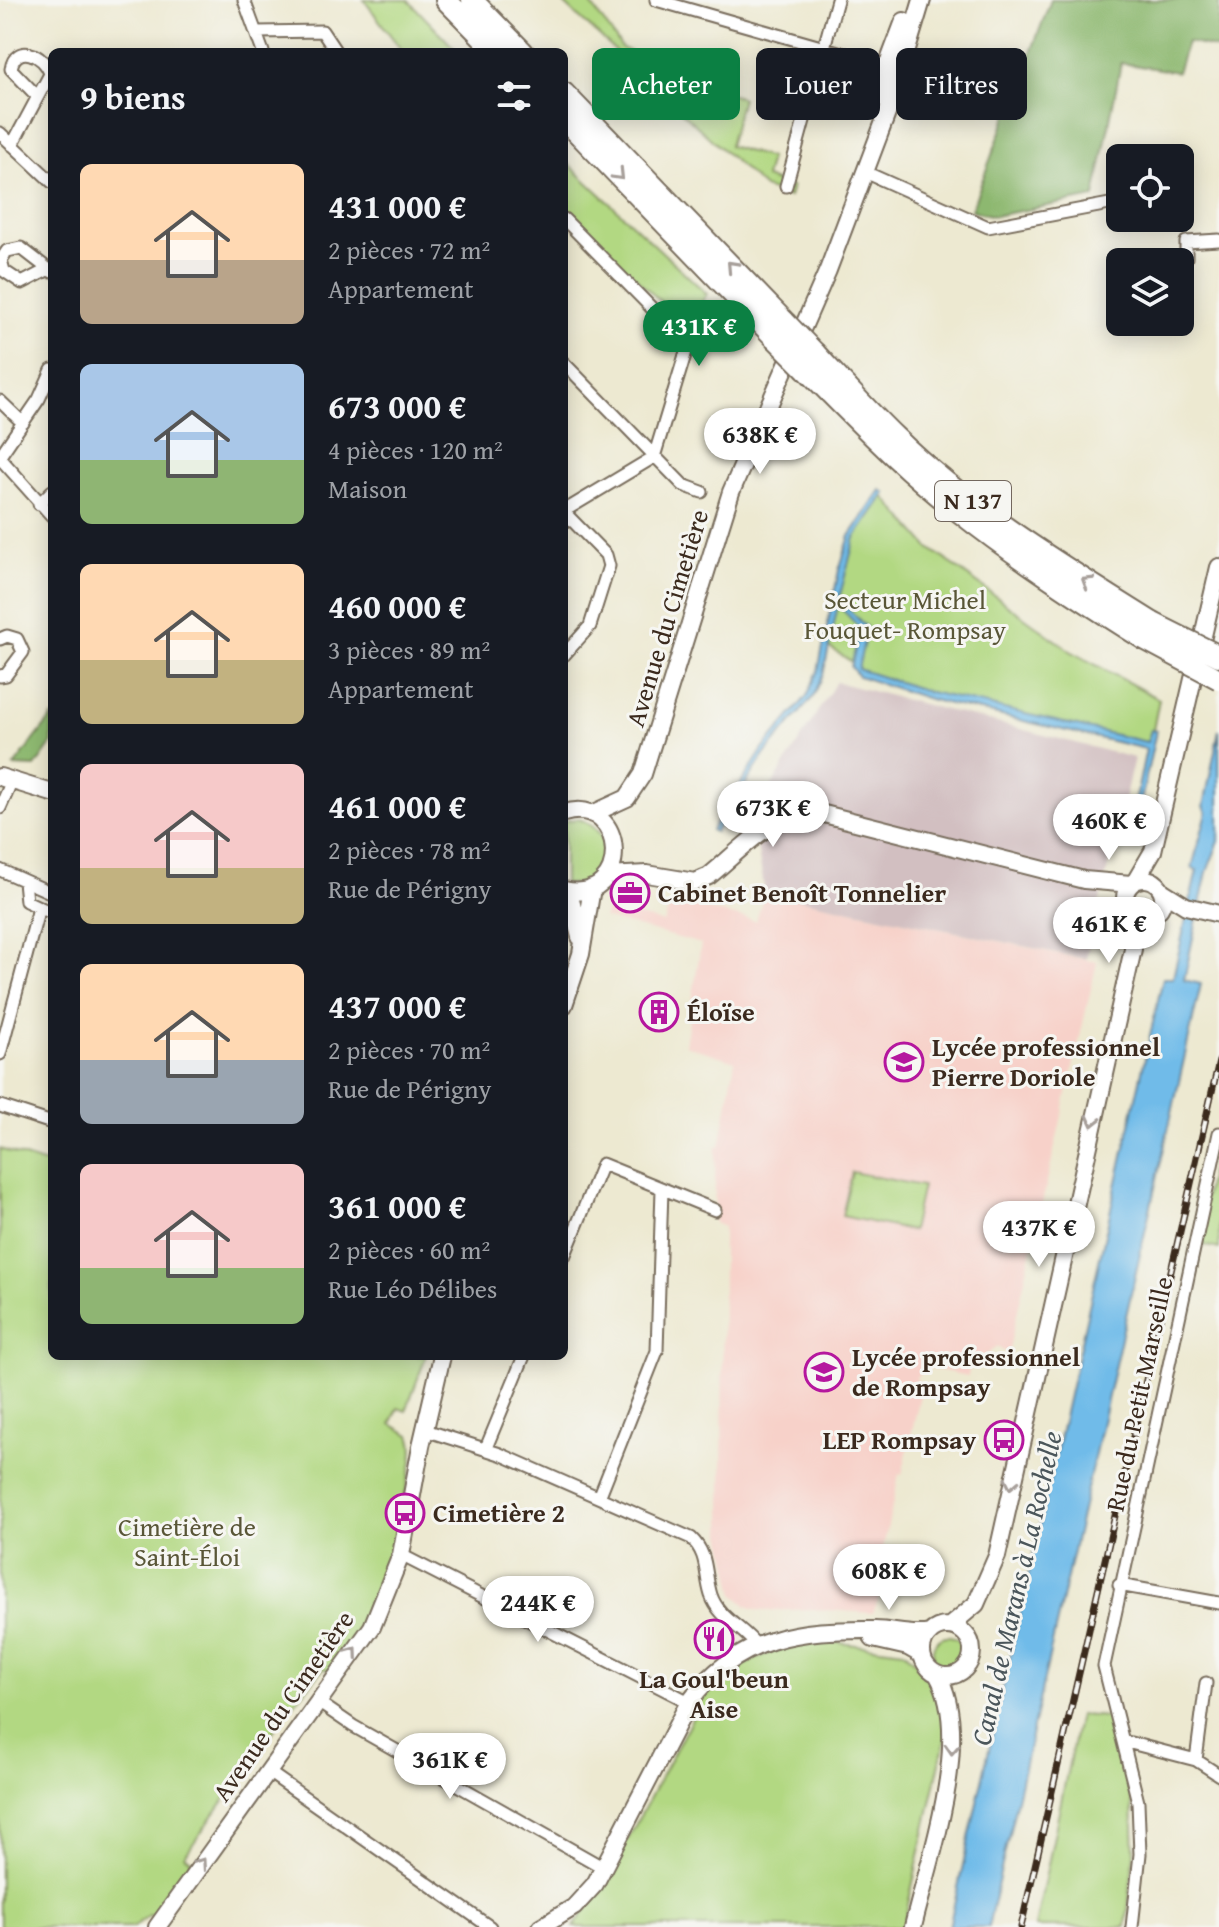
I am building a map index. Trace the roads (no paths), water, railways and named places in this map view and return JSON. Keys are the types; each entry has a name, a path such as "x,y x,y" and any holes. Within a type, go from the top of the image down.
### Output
{"highway":[{"path":"446,0 493,48"},
{"path":"472,0 519,48"},
{"name":"N 137","path":"568,97 780,330"},
{"name":"N 137","path":"568,123 810,361 896,438 966,496 1219,679"},
{"name":"N 137","path":"1149,631 1219,656"}],"street":[{"path":"244,0 262,48"},
{"path":"656,0 690,4 893,68"},
{"path":"786,186 837,0"},
{"name":"Avenue du Cimetière","path":"607,876 615,850 618,818 650,757 731,492 824,281 865,172 912,0"},
{"name":"Avenue du Cimetière","path":"893,68 922,0"},
{"path":"257,32 322,31 333,48"},
{"path":"12,145 36,95"},
{"path":"1,135 48,178"},
{"path":"865,172 988,227 1106,205"},
{"path":"568,223 688,345 654,457 568,509"},
{"path":"1186,248 1186,242 1219,240"},
{"path":"568,367 683,485 702,492"},
{"path":"48,377 0,457 48,512"},
{"path":"0,401 23,423"},
{"path":"39,504 48,495"},
{"path":"568,515 606,555 609,566 590,626 568,651"},
{"path":"541,1927 586,1897 689,1702 711,1675 757,1646 806,1631 930,1633 951,1625 976,1604 997,1556 1133,949 1128,907 1134,882 1153,851 1219,567"},
{"path":"0,639 7,636 17,639 23,652 6,675 0,676"},
{"path":"0,808 6,779 48,792"},
{"path":"568,813 592,814 627,798"},
{"path":"568,891 592,888 607,876 647,874 695,882 709,876 776,821 792,813 812,811 1084,880 1158,886 1186,906"},
{"path":"592,814 610,831 615,850 647,874"},
{"path":"1153,851 1159,909"},
{"path":"0,870 48,891"},
{"path":"1084,880 1149,916 1159,909 1186,906 1211,912"},
{"path":"24,881 23,897 48,911"},
{"path":"568,993 581,954 592,888"},
{"path":"568,897 579,927 581,954"},
{"path":"0,1054 39,908"},
{"path":"0,1106 48,1122"},
{"name":"Rue du Petit Marseille","path":"1123,1741 1104,1666 1119,1585 1219,1133"},
{"path":"568,1247 602,1164 715,1210"},
{"path":"600,1495 657,1351 662,1189"},
{"name":"Avenue du Cimetière","path":"157,1927 372,1627 401,1555 441,1360"},
{"path":"486,1448 522,1360"},
{"path":"425,1430 486,1448 600,1495 691,1538 703,1549 711,1596 719,1610 757,1646"},
{"path":"401,1555 689,1702"},
{"path":"1119,1585 1219,1603"},
{"path":"856,1633 908,1647 922,1655 927,1666 937,1674 950,1676 962,1672 972,1656 969,1636 951,1625"},
{"path":"922,1655 930,1633"},
{"path":"913,1927 951,1764 953,1718 937,1674"},
{"path":"1196,1760 1206,1683"},
{"path":"318,1702 353,1726 604,1868"},
{"path":"1132,1927 1140,1854 1138,1802 1123,1741 1196,1760 1219,1775"},
{"path":"267,1771 490,1927"}],"water":[{"path":"881,490 886,493 855,538 839,599 867,628 858,669 930,692 1147,742 1151,730 1156,731 1133,838 1128,837 1146,749 932,700 858,676 851,667 860,628 838,605 823,675 813,697 765,754 715,832 711,830 763,749 807,696 818,671 839,570 850,536"},
{"path":"1219,730 1219,841 1207,872 1184,980 1201,984 988,1927 949,1927 1163,978 1173,978 1197,870 1192,868 1207,812 1204,806"}],"railway":[{"path":"1021,1927 1219,1061"}],"place":[{"name":"Cabinet Benoît Tonnelier","path":"630,893"},
{"name":"Éloïse","path":"659,1012"},
{"name":"Lycée professionnel Pierre Doriole","path":"904,1062"},
{"name":"Lycée professionnel de Rompsay","path":"824,1372"},
{"name":"LEP Rompsay","path":"1004,1440"},
{"name":"Cimetière 2","path":"405,1513"},
{"name":"La Goul'beun Aise","path":"714,1639"}],"park label":[{"name":"Secteur Michel Fouquet- Rompsay","path":"905,615"},
{"name":"Cimetière de Saint-Éloi","path":"187,1542"}],"water label":[{"name":"Canal de Marans à La Rochelle","path":"1016,1588"}]}
